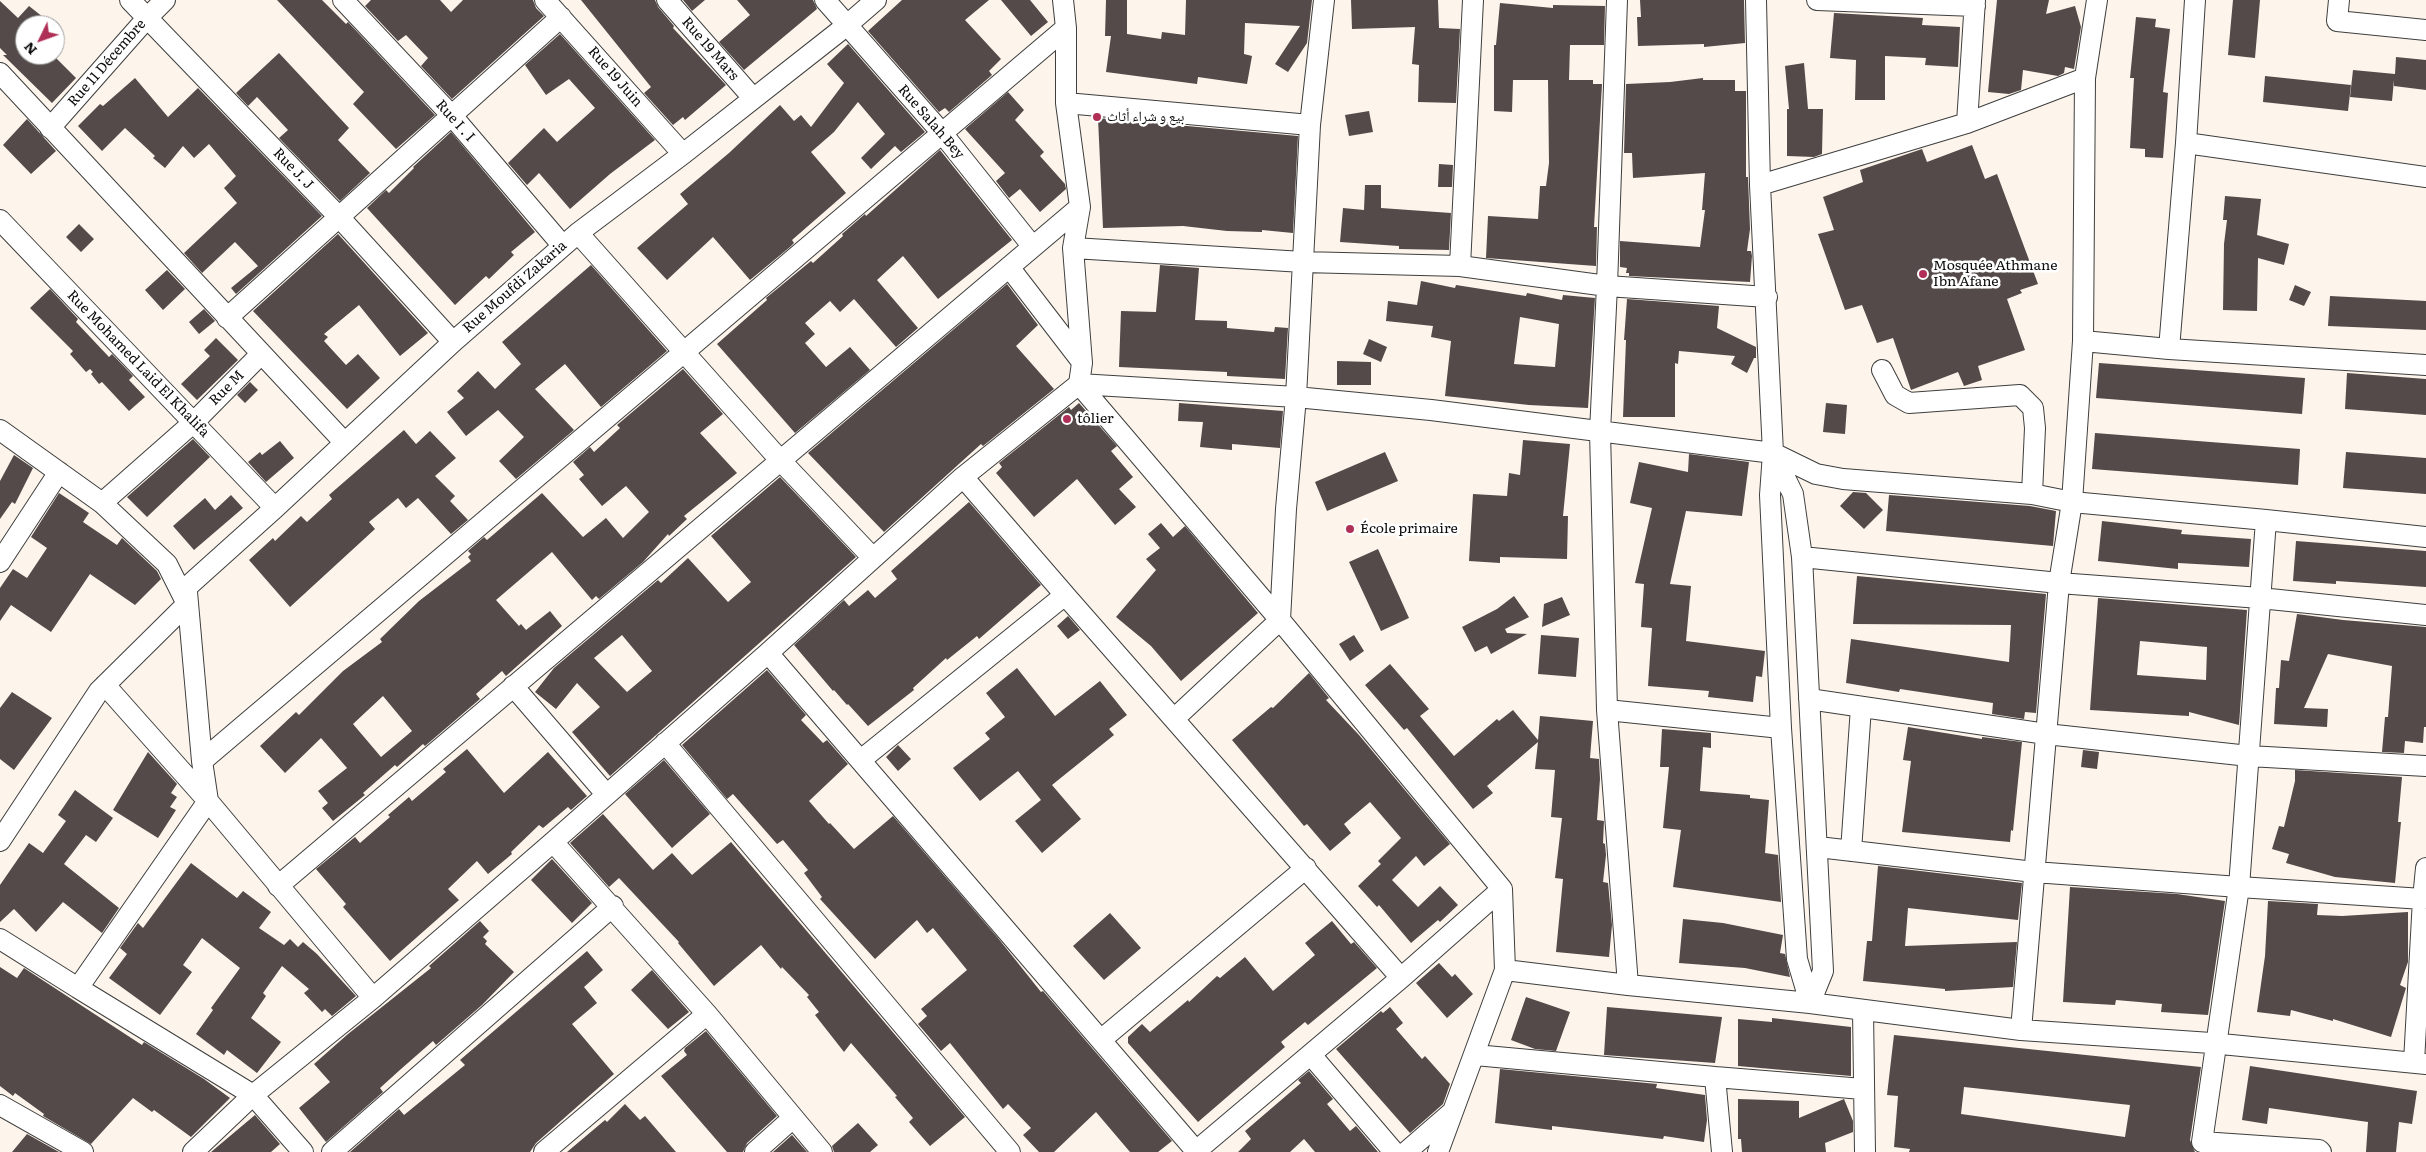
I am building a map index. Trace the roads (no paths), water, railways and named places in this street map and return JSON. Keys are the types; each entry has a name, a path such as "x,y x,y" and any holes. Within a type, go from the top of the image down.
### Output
{"street":[{"name":"Rue J. J","path":"130,0 148,16 340,218 453,342"},
{"name":"Rue 11 Décembre","path":"50,128 148,16 165,0"},
{"name":"Rue I . I","path":"343,0 571,239 684,352 780,460 873,558"},
{"name":"Rue 19 Juin","path":"545,0 683,154"},
{"name":"Rue 19 Mars","path":"667,0 753,98"},
{"name":"Rue Salah Bey","path":"825,0 942,133 1032,247"},
{"name":"Rue Moufdi Zakaria","path":"0,841 105,685 187,596 275,508 453,342 571,239 683,154 846,26 876,0"},
{"path":"1063,0 1066,28 1066,103 1080,207 1073,248 1082,363 1080,384 1280,620 1502,889 1506,970 1438,1152"},
{"path":"1175,718 1280,620 1286,509 1296,397 1310,125 1324,0"},
{"path":"1460,266 1473,0"},
{"path":"1617,0 1600,432 1607,710 1628,985"},
{"path":"1756,0 1760,184 1767,297 1773,452 1770,496 1781,728 1797,959 1810,1003"},
{"path":"1817,0 1975,3 1967,123"},
{"path":"2021,1030 2059,583 2072,502 2083,341 2085,78 2097,0"},
{"path":"2169,349 2186,143 2195,0"},
{"path":"2339,0 2337,21 2426,30"},
{"path":"227,318 453,116 561,16"},
{"path":"202,761 1066,28"},
{"path":"0,73 344,442"},
{"path":"1760,184 1967,123 2085,78"},
{"path":"1066,103 1310,125"},
{"path":"2186,143 2426,177"},
{"path":"278,886 1080,207"},
{"name":"Rue Mohamed Laid El Khalifa","path":"0,220 275,508"},
{"path":"1073,248 1303,262 1460,266 1607,286 1767,297"},
{"path":"1009,267 1082,363"},
{"path":"2083,341 2169,349 2426,365"},
{"name":"Rue M","path":"102,504 194,422 261,354"},
{"path":"1882,370 1895,395 1910,403 2020,395 2033,408 2035,428 2032,494"},
{"path":"193,1152 253,1095 373,998 665,744 963,477 1080,384 1296,397 1431,410 1773,452 1816,474 1843,479 2032,494 2072,502 2426,537"},
{"path":"0,430 102,504 167,564 187,596 202,761 208,801 78,988"},
{"path":"1773,452 1793,494 1802,557 1823,971 1810,1003"},
{"path":"0,562 59,472"},
{"path":"963,477 1401,978"},
{"path":"2266,520 2240,887 2202,1147 2319,1150 2321,1152"},
{"path":"1802,557 2059,583 2260,598 2426,615"},
{"path":"862,759 1065,594"},
{"path":"768,653 862,759 1102,1039 1196,1152 1401,978 1502,889"},
{"path":"105,685 208,801 373,998"},
{"path":"513,686 606,794"},
{"path":"1809,699 2046,734 2249,756 2426,766"},
{"path":"1851,851 1861,707"},
{"path":"1607,710 1781,728"},
{"path":"665,744 1010,1152"},
{"path":"553,842 613,906 707,1014 822,1152"},
{"path":"1818,848 2034,872 2423,899"},
{"path":"1102,1039 1306,868"},
{"path":"1506,970 1628,985 1810,1003 2021,1030 2216,1044 2420,1063 2423,899 2426,868"},
{"path":"332,1152 613,906"},
{"path":"0,939 253,1095 302,1152"},
{"path":"1863,1010 1865,1152"},
{"path":"544,1152 707,1014"},
{"path":"1311,1055 1394,1152"},
{"path":"1475,1055 1863,1090"},
{"path":"1715,1077 1722,1152"},
{"path":"0,1105 83,1152"},
{"path":"1406,1152 1454,1110"},
{"path":"755,1152 793,1118"}],"place":[{"name":"بيع و شراء أثاث","path":"1097,117"},
{"name":"Mosquée Athmane Ibn Afane","path":"1923,274"},
{"name":"tôlier","path":"1067,419"},
{"name":"École primaire","path":"1350,529"}]}
